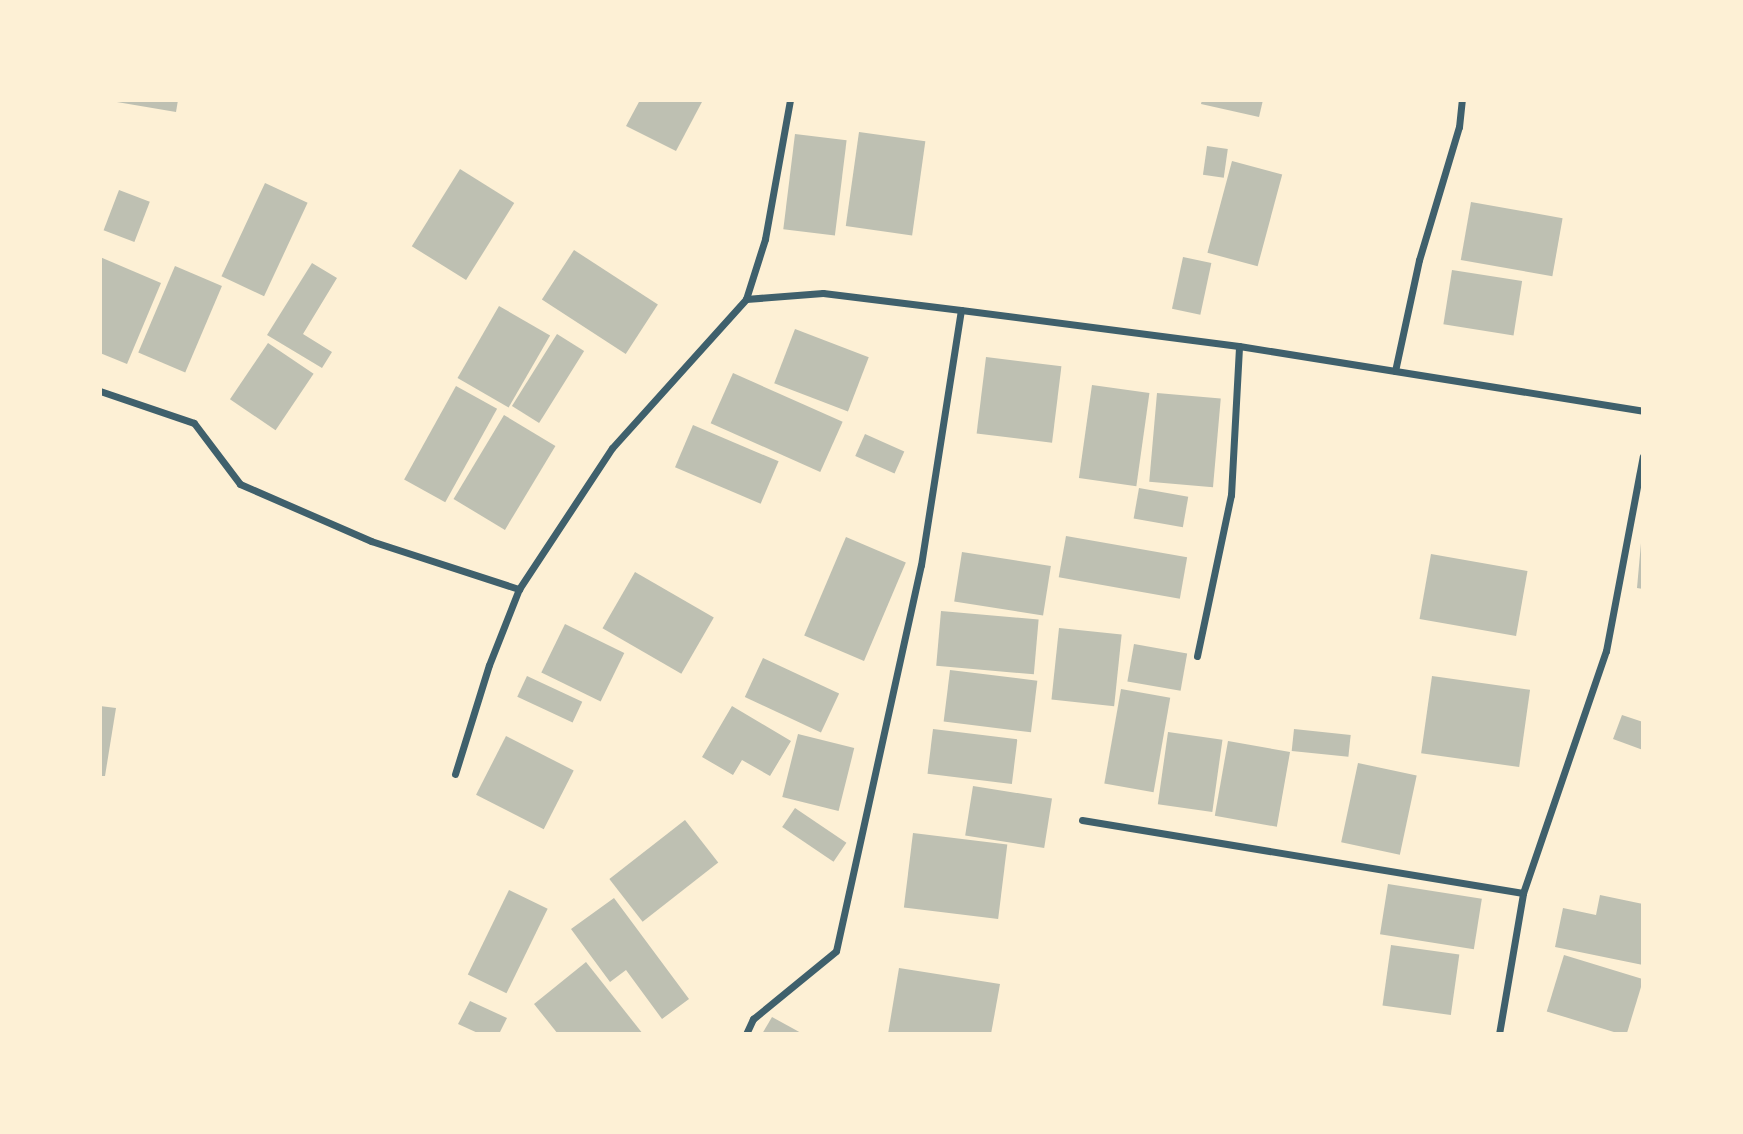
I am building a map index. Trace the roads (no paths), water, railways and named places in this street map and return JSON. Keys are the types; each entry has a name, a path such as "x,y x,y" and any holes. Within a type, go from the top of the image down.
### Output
{"street":[{"path":"455,774 489,665 519,589 612,448 746,299 765,239 790,100"},
{"path":"1395,371 1419,260 1462,100"},
{"path":"746,299 823,293 961,310 1239,346 1643,411"},
{"path":"746,1034 753,1019 836,951 921,565 961,310"},
{"path":"1198,656 1231,495 1239,346"},
{"path":"100,391 194,423 240,484 371,541 519,589"},
{"path":"1499,1034 1523,893 1606,652 1643,456"},
{"path":"1082,820 1523,893"}]}
